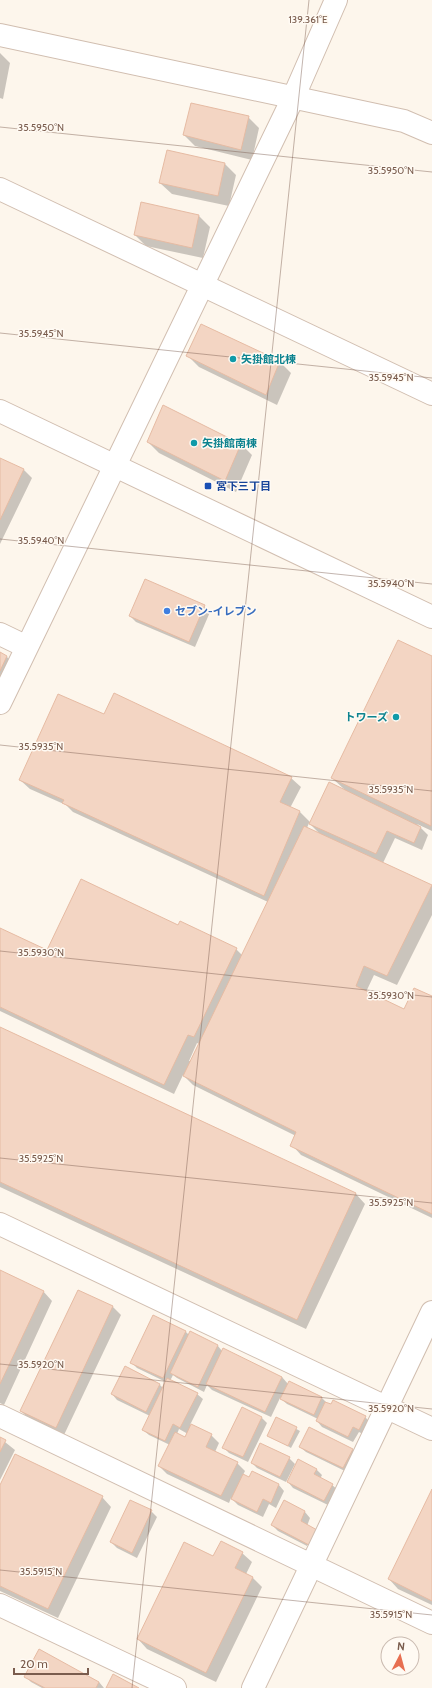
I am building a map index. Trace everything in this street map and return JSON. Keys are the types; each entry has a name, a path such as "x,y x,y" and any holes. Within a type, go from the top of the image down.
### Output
{"street":[{"path":"0,703 294,96 336,0"},
{"path":"0,35 294,96 404,121 432,133"},
{"path":"0,189 432,394"},
{"path":"0,411 432,617"},
{"path":"0,634 27,647"},
{"path":"0,1224 432,1429"},
{"path":"252,1688 432,1312"},
{"path":"0,1416 432,1622"},
{"path":"0,1605 175,1688"}],"building":[{"path":"191,103 249,116 241,150 183,135"},
{"path":"167,150 225,163 218,196 159,183"},
{"path":"141,202 199,215 192,248 134,235"},
{"name":"矢掛館北棟","path":"201,324 280,361 266,395 186,356"},
{"name":"矢掛館南棟","path":"163,405 241,444 225,481 147,442"},
{"path":"0,458 24,469 0,520"},
{"name":"セブン-イレブン","path":"145,579 205,605 189,642 129,616"},
{"name":"トワーズ","path":"398,640 432,656 431,826 331,778"},
{"path":"0,652 7,656 0,671"},
{"path":"114,693 292,777 280,802 300,811 264,896 62,803 64,800 19,780 58,694 104,714"},
{"path":"329,782 421,827 414,843 387,831 376,854 309,824"},
{"path":"304,826 432,885 387,976 364,966 356,986 404,1009 414,988 432,996 432,1214 290,1146 296,1132 183,1076"},
{"path":"81,879 178,925 180,921 237,948 194,1037 188,1035 164,1085 0,1007 0,928 47,950"},
{"path":"0,1027 356,1193 297,1320 0,1182"},
{"path":"0,1270 44,1291 0,1384"},
{"path":"78,1290 113,1306 56,1428 20,1411"},
{"path":"153,1315 186,1331 163,1378 130,1363"},
{"path":"190,1331 218,1345 198,1387 170,1373"},
{"path":"223,1348 282,1377 265,1412 206,1384"},
{"path":"125,1366 160,1384 146,1412 111,1394"},
{"path":"167,1378 198,1393 180,1428 173,1424 165,1441 142,1430"},
{"path":"289,1381 322,1397 314,1415 280,1399"},
{"path":"333,1400 366,1416 359,1430 353,1427 348,1437 316,1421 325,1402 331,1404"},
{"path":"242,1407 262,1417 243,1457 222,1448"},
{"path":"276,1417 297,1427 288,1446 267,1436"},
{"path":"191,1424 212,1434 206,1447 238,1462 221,1496 158,1466 175,1432 185,1437"},
{"path":"309,1427 353,1449 343,1468 299,1447"},
{"path":"0,1437 6,1440 0,1452"},
{"path":"260,1443 290,1457 280,1477 251,1463"},
{"path":"15,1454 103,1496 48,1609 0,1586 0,1485"},
{"path":"298,1459 317,1469 314,1474 333,1484 324,1501 287,1482"},
{"path":"252,1471 279,1484 271,1503 263,1499 257,1512 231,1499 243,1474 249,1477"},
{"path":"432,1489 432,1601 388,1579"},
{"path":"130,1500 152,1510 132,1553 110,1542"},
{"path":"284,1500 305,1511 301,1521 317,1530 309,1545 271,1525"},
{"path":"221,1541 243,1552 235,1568 253,1577 206,1673 137,1639 184,1542 213,1556"},
{"path":"39,1649 99,1682 96,1688 45,1688 24,1677"},
{"path":"113,1674 139,1688 106,1688"}],"place":[{"name":"矢掛館北棟","path":"233,359"},
{"name":"矢掛館南棟","path":"194,443"},
{"name":"宮下三丁目","path":"208,486"},
{"name":"セブン-イレブン","path":"167,611"},
{"name":"トワーズ","path":"396,717"}]}
